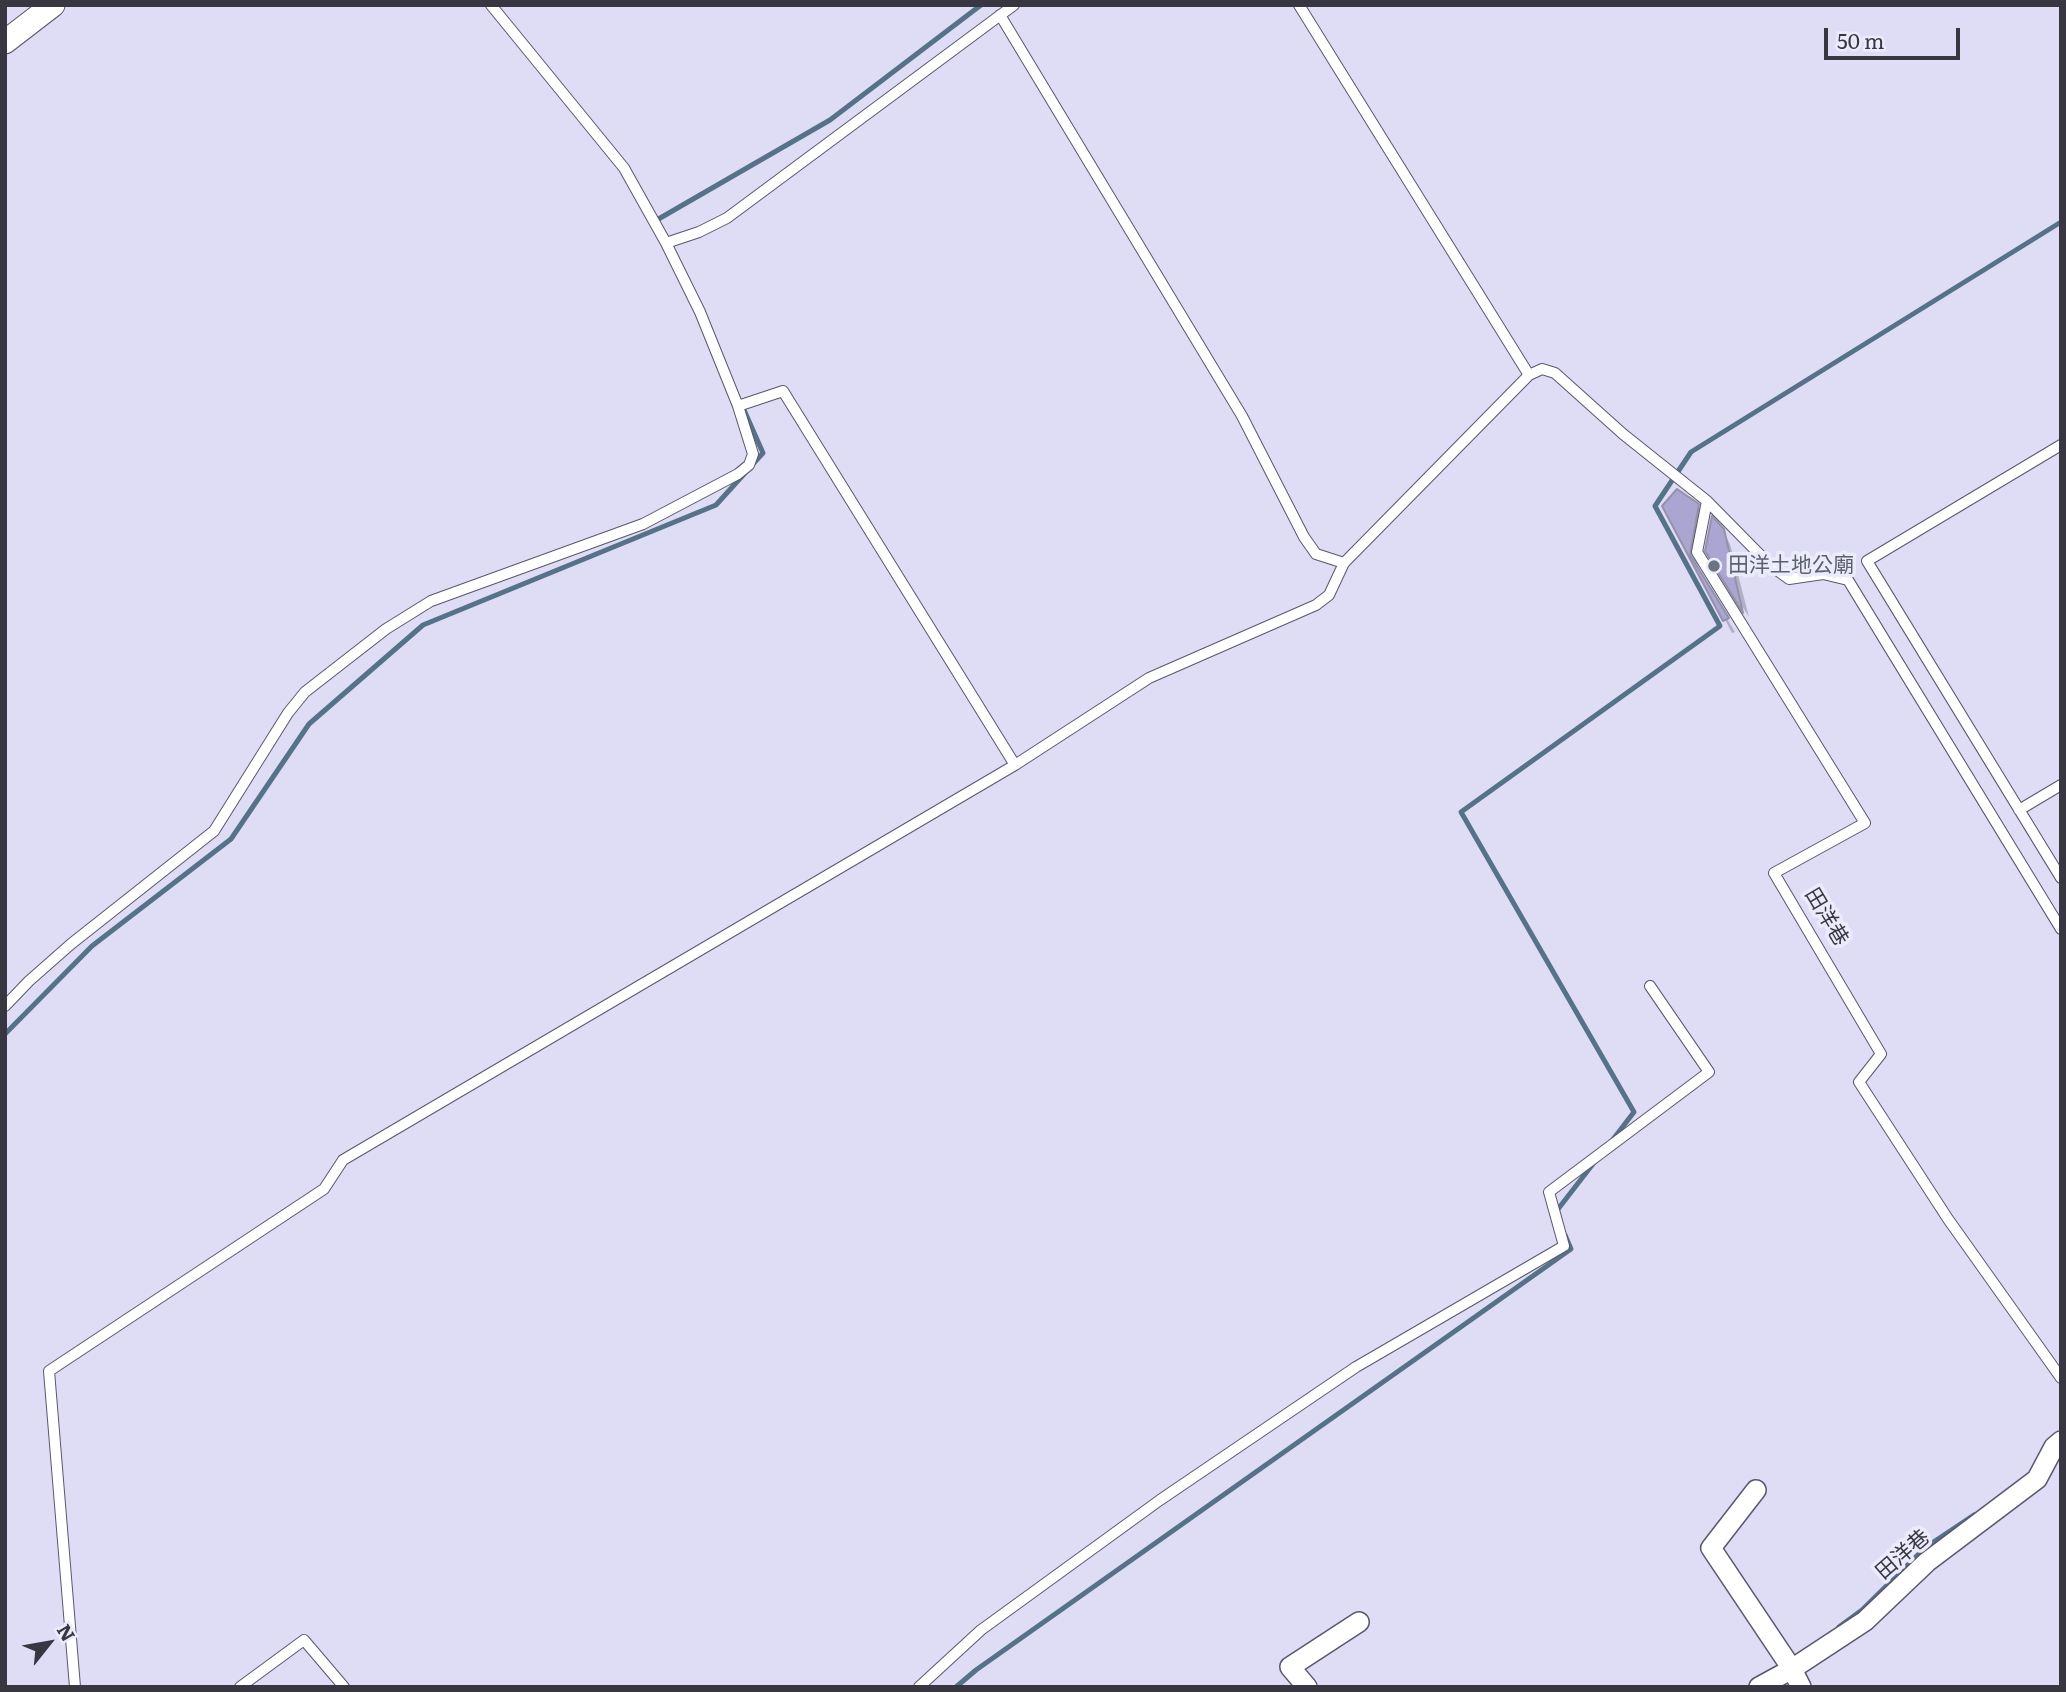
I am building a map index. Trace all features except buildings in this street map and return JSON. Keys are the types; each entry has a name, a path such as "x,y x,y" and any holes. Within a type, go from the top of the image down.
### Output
{"street":[{"path":"5,42 53,5"},
{"name":"田洋巷","path":"1759,1687 1792,1669 1865,1620 1927,1562 2037,1479 2054,1447 2061,1441"},
{"path":"1756,1490 1711,1548 1792,1669 1801,1687"},
{"path":"1307,1687 1290,1667 1359,1622"}],"lane":[{"path":"5,1006 71,944 214,831 288,713 305,691 416,609 643,524 749,465 753,454 738,406 700,312 666,243 624,168 491,5"},
{"path":"666,243 699,232 727,218 1014,5"},
{"path":"1299,5 1530,376"},
{"path":"1000,15 1242,416 1304,537 1316,554 1344,563"},
{"path":"75,1687 49,1371 324,1189 343,1160 1015,765 1149,678 1316,605 1329,595 1344,563 1530,376 1542,369 1555,373 1623,434 1707,501 1771,566 1789,579 1823,574 1848,580 2061,929"},
{"path":"738,406 783,391 1015,765"},
{"path":"2061,445 1867,561 2061,878"},
{"name":"田洋巷","path":"1707,501 1697,552 1865,823 1774,873 1881,1054 1859,1082 1948,1219 2061,1378"},
{"path":"2019,810 2061,785"},
{"path":"919,1687 981,1630 1160,1500 1356,1367 1564,1246 1549,1192 1709,1072 1650,986"},
{"path":"240,1687 304,1640 344,1687"}],"waterway":[{"path":"655,221 830,120 981,5"},
{"path":"1611,1142 1634,1112 1461,812 1720,626 1655,506 1691,452 2061,222"},
{"path":"744,410 763,453 752,465"},
{"path":"5,1034 92,946 231,839 309,724 423,625 716,505 745,473"},
{"path":"1555,1213 1596,1160"},
{"path":"956,1687 976,1670 1571,1249 1565,1235"},
{"path":"1839,1627 1862,1610 1926,1547 1974,1515"}],"place":[{"name":"田洋土地公廟","path":"1714,566"}]}
